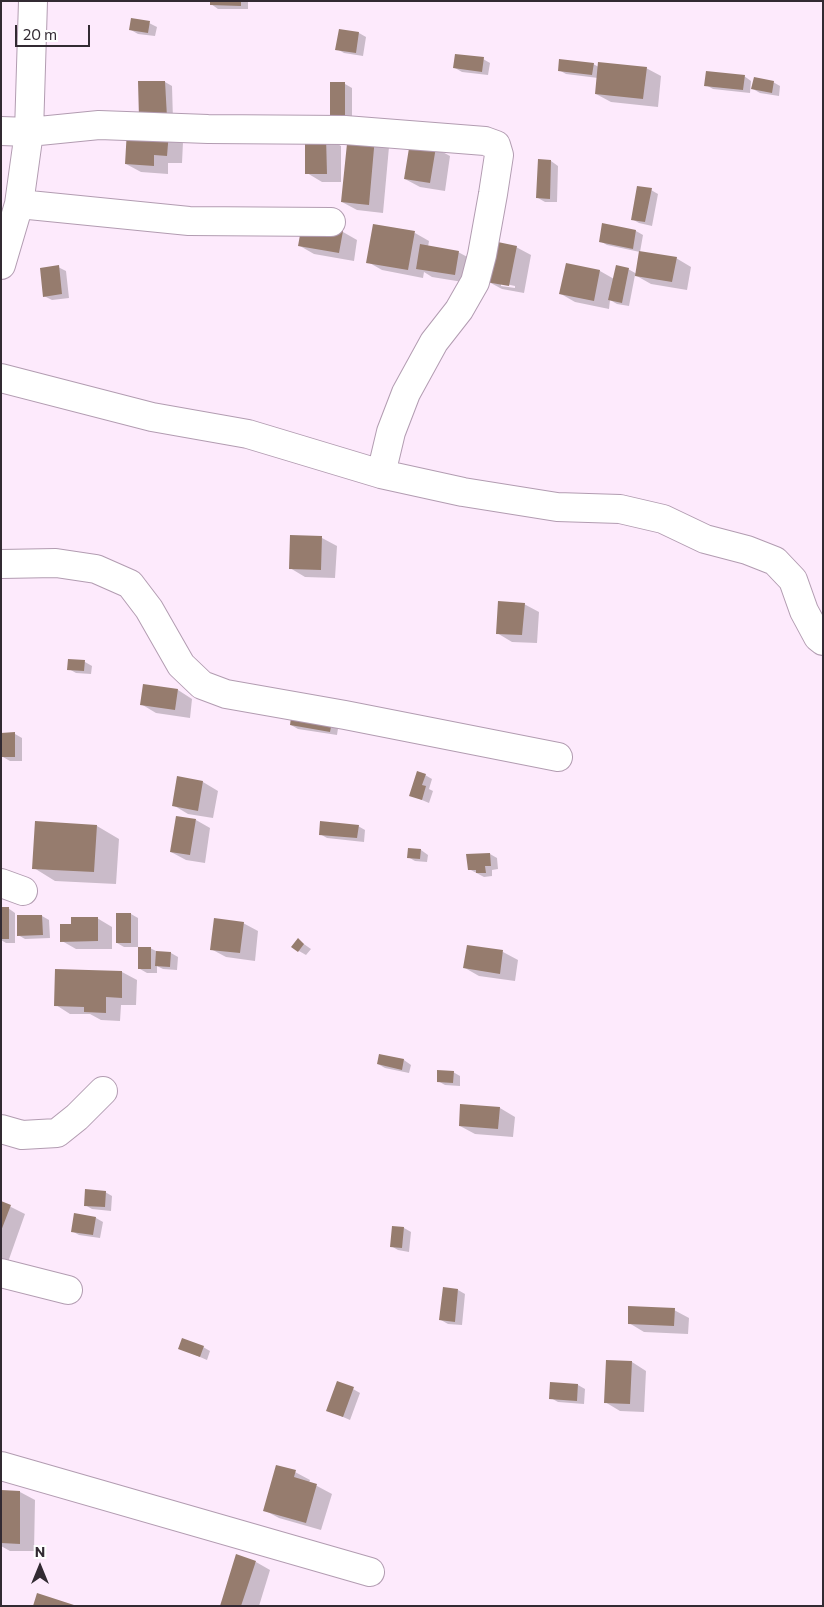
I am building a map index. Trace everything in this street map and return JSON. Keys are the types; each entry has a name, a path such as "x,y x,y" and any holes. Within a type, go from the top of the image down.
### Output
{"street":[{"path":"1,265 19,204 28,132 33,1"},
{"path":"1,131 28,132 99,124 208,129 345,130 485,141 496,145 499,155 482,256 475,282 459,310 434,342 406,394 391,432 381,474"},
{"path":"19,204 190,221 331,222"},
{"path":"1,378 152,417 248,434 381,474 463,492 557,507 620,509 663,519 705,539 755,553 775,561 793,580 804,611 818,637 823,641"},
{"path":"1,564 56,563 96,569 130,584 150,609 181,665 202,685 226,694 345,715 558,757"},
{"path":"1,1129 22,1135 57,1133 77,1117 103,1091"},
{"path":"1,1273 68,1290"},
{"path":"1,1466 370,1572"}],"building":[{"path":"210,1 241,1 241,6 210,5"},
{"path":"131,18 150,21 148,33 129,30"},
{"path":"339,29 359,32 356,53 335,50"},
{"path":"455,54 484,57 482,72 453,68"},
{"path":"559,59 594,63 592,75 558,71"},
{"path":"598,62 647,67 643,99 595,94"},
{"path":"706,71 745,75 743,90 704,86"},
{"path":"754,77 774,81 772,93 751,89"},
{"path":"138,81 165,81 167,117 139,118"},
{"path":"330,82 345,82 345,118 330,118"},
{"path":"127,130 169,132 167,156 154,155 154,166 125,164"},
{"path":"348,134 375,137 369,205 341,202"},
{"path":"305,136 326,136 327,174 305,174"},
{"path":"410,142 436,147 430,183 404,179"},
{"path":"538,159 551,160 550,199 536,198"},
{"path":"637,186 652,188 645,222 631,220"},
{"path":"602,223 636,230 633,249 599,242"},
{"path":"302,224 343,231 339,253 298,246"},
{"path":"373,224 415,231 408,270 366,263"},
{"path":"493,241 517,246 509,286 486,282"},
{"path":"420,244 459,251 455,275 416,269"},
{"path":"639,251 677,257 672,282 635,276"},
{"path":"566,263 600,270 594,301 559,294"},
{"path":"59,265 62,294 43,297 40,268"},
{"path":"616,265 629,268 622,303 608,300"},
{"path":"290,535 322,536 321,570 289,569"},
{"path":"498,601 525,603 522,635 496,634"},
{"path":"68,659 85,660 84,671 67,670"},
{"path":"143,684 178,689 175,710 140,705"},
{"path":"292,710 333,717 330,732 290,725"},
{"path":"15,732 15,757 2,757 1,733"},
{"path":"417,771 426,774 422,785 426,786 422,800 409,796"},
{"path":"177,776 203,781 198,811 172,806"},
{"path":"176,816 196,819 190,855 170,852"},
{"path":"35,821 97,825 94,872 32,869"},
{"path":"320,821 359,825 357,838 319,835"},
{"path":"408,848 421,849 420,859 407,858"},
{"path":"490,853 491,866 485,866 486,873 476,873 476,870 468,870 466,854"},
{"path":"1,907 9,907 9,939 1,939"},
{"path":"116,913 131,913 131,943 116,943"},
{"path":"17,915 42,915 43,935 17,936"},
{"path":"71,917 98,917 98,941 60,942 60,924 71,924"},
{"path":"214,918 244,922 240,953 210,950"},
{"path":"298,938 304,944 298,952 291,947"},
{"path":"467,945 503,950 500,974 463,968"},
{"path":"138,947 151,947 151,969 138,969"},
{"path":"156,951 171,952 170,967 155,966"},
{"path":"55,969 122,971 122,998 106,997 106,1013 84,1012 84,1007 54,1006"},
{"path":"379,1054 404,1059 402,1070 377,1064"},
{"path":"437,1070 454,1071 453,1083 437,1082"},
{"path":"460,1104 500,1107 498,1129 459,1126"},
{"path":"85,1189 106,1191 105,1207 84,1206"},
{"path":"1,1201 11,1205 1,1231"},
{"path":"74,1213 96,1217 93,1235 71,1232"},
{"path":"392,1226 404,1227 402,1248 390,1247"},
{"path":"443,1287 458,1289 455,1322 439,1320"},
{"path":"628,1306 675,1308 674,1326 628,1324"},
{"path":"182,1338 204,1346 200,1357 178,1349"},
{"path":"606,1360 632,1361 630,1404 604,1403"},
{"path":"337,1381 354,1387 343,1417 326,1411"},
{"path":"550,1382 578,1384 577,1401 549,1399"},
{"path":"276,1465 296,1470 294,1477 317,1484 306,1523 263,1511"},
{"path":"1,1490 20,1491 20,1544 1,1543"},
{"path":"236,1554 256,1561 241,1606 220,1606"},
{"path":"37,1593 74,1605 74,1606 33,1606"}]}
